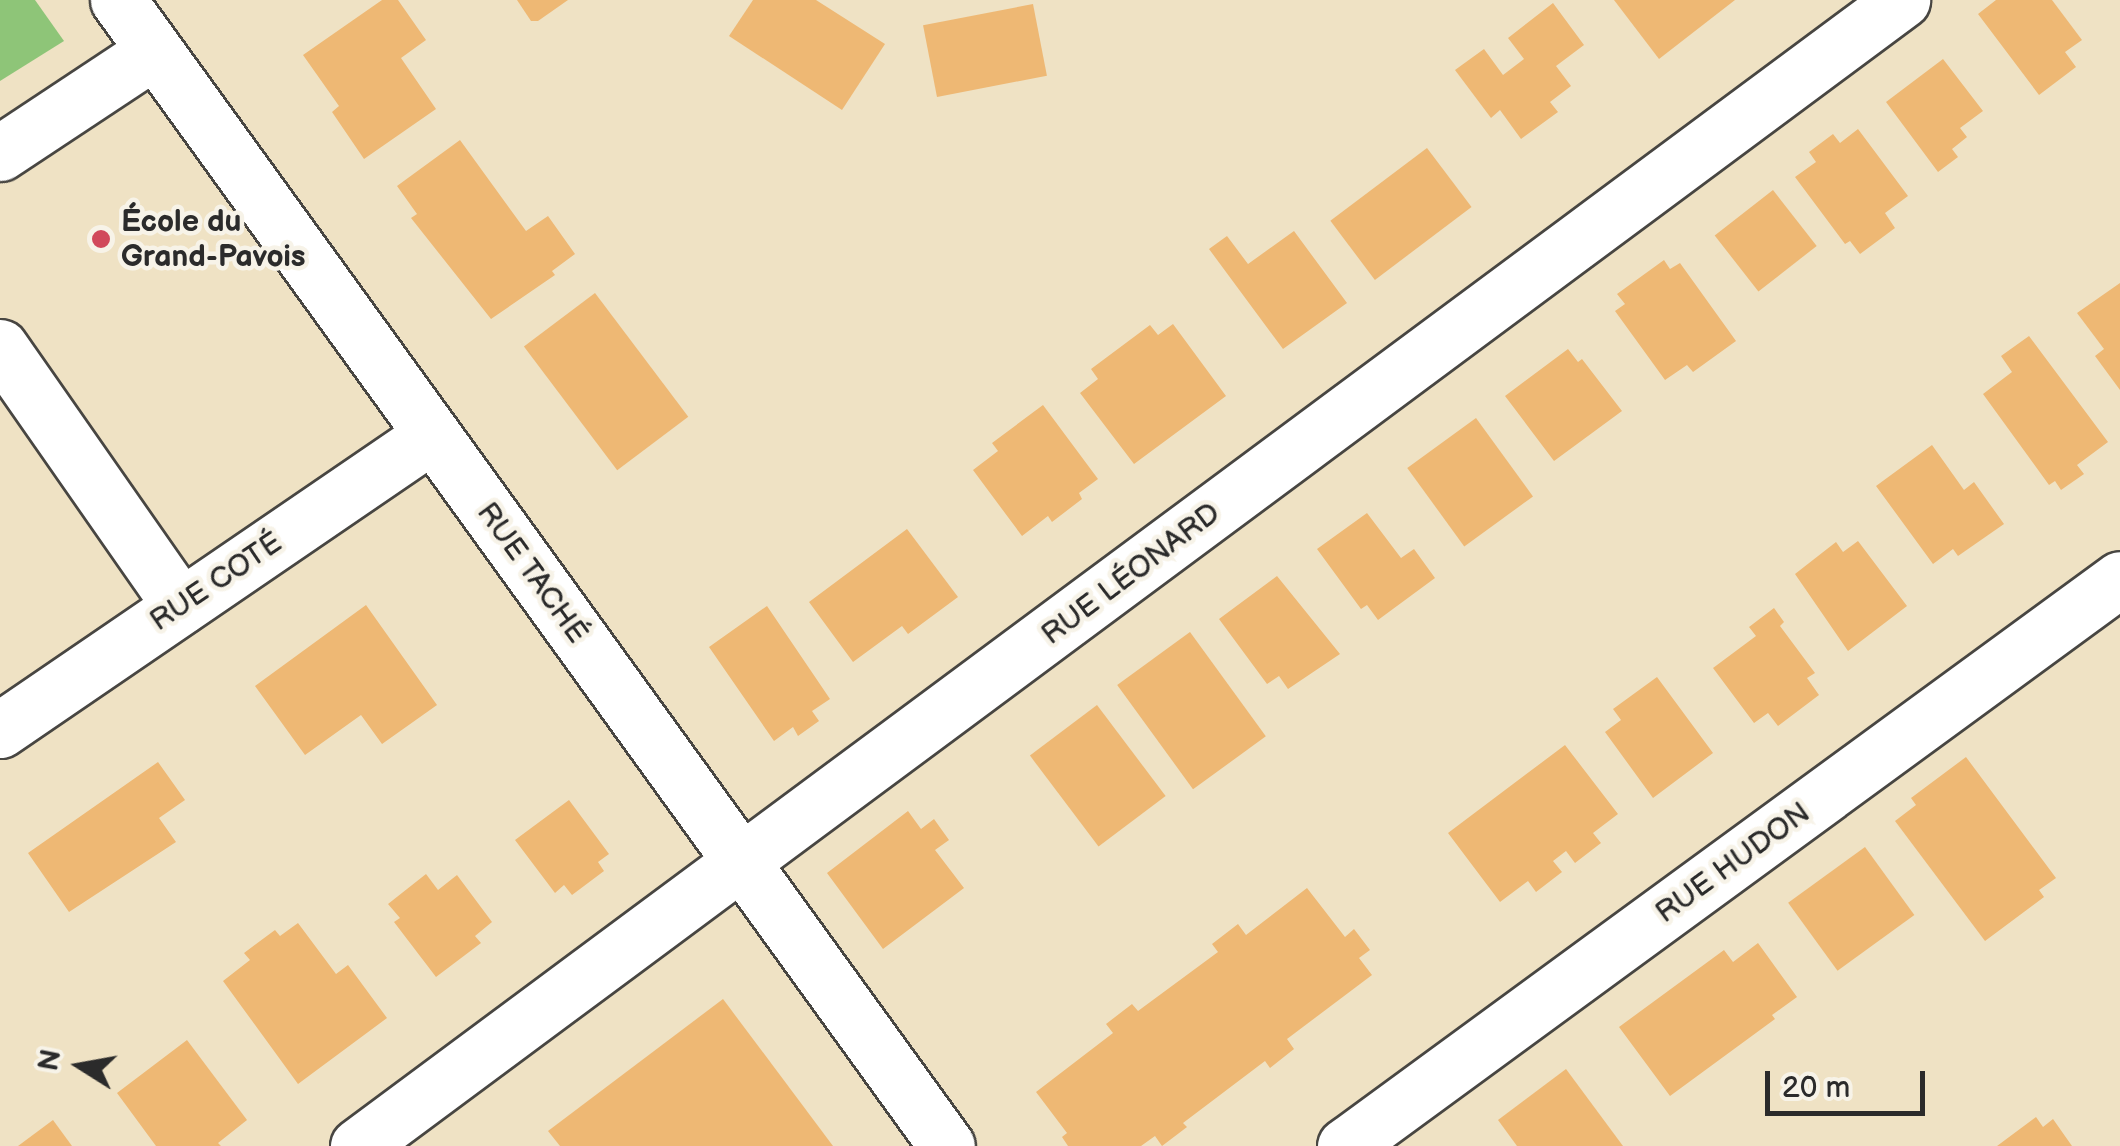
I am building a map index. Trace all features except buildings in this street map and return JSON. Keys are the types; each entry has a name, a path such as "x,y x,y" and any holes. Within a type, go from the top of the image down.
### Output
{"street":[{"name":"RUE LÉONARD","path":"358,1146 1902,0"},
{"name":"RUE TACHÉ","path":"141,18 432,434 947,1146"},
{"path":"0,153 141,18"},
{"path":"0,348 182,606"},
{"name":"RUE COTÉ","path":"0,730 432,434"},
{"name":"RUE HUDON","path":"1346,1146 2120,579"}],"green space":[{"path":"0,0 35,0 64,41 0,81"}],"place":[{"name":"École du Grand-Pavois","path":"101,239"}]}
